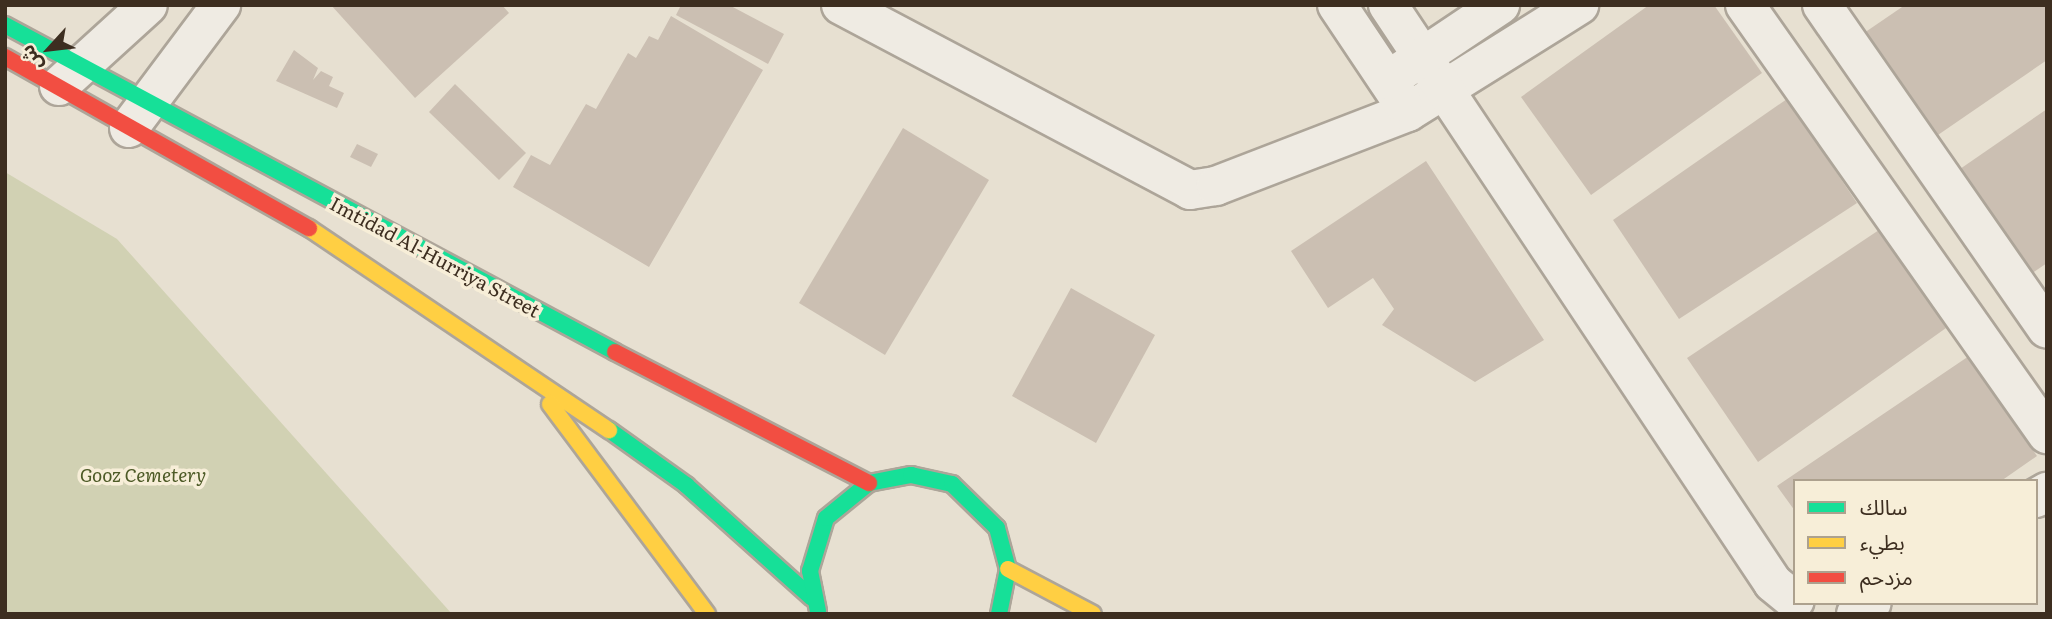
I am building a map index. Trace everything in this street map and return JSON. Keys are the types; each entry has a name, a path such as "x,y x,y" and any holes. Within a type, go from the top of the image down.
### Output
{"main road":[{"name":"Imtidad Al-Hurriya Street","path":"5,25 69,76 139,115 869,483"},
{"path":"5,57 69,76 139,115 520,367 686,485 813,598"},
{"path":"520,367 634,509 707,614"},
{"path":"819,614 813,598 811,561 826,518 869,483 911,475 952,485 991,520 1008,569 999,614"},
{"path":"1008,569 1093,614"}],"street":[{"path":"69,76 148,5"},
{"path":"139,115 221,5"},
{"path":"842,5 1190,190 1216,186 1408,112 1449,92 1579,5"},
{"path":"1336,5 1408,112"},
{"path":"1388,5 1449,92 1773,583 1793,600"},
{"path":"1388,80 1500,5"},
{"path":"1745,5 2047,434"},
{"path":"1822,5 2047,329"}],"green space":[{"name":"Gooz Cemetery","path":"5,172 117,239 452,614 5,614"}],"building":[{"path":"331,5 502,5 509,13 415,98"},
{"path":"681,5 729,5 784,34 768,64 676,15"},
{"path":"1649,5 1714,5 1762,73 1591,195 1521,97"},
{"path":"1905,5 2047,5 2047,60 1935,137 1864,33"},
{"path":"671,16 763,70 649,267 513,187 531,155 550,165 586,104 596,109 628,53 636,58 649,36 658,40"},
{"path":"294,50 318,68 313,80 321,71 333,77 329,86 344,93 337,108 276,81"},
{"path":"455,84 526,153 499,180 429,112"},
{"path":"1787,99 1857,203 1679,319 1613,220"},
{"path":"2047,109 2047,263 2031,274 1960,169"},
{"path":"903,128 989,180 885,355 799,303"},
{"path":"357,144 378,154 371,167 350,157"},
{"path":"1426,161 1544,340 1475,382 1382,325 1394,309 1373,278 1328,308 1291,251"},
{"path":"1882,228 1946,328 1758,462 1687,358"},
{"path":"1071,288 1155,335 1096,443 1012,396"},
{"path":"1969,356 2037,456 2004,479 1793,479 1793,508 1777,486"}],"traffic: fast":[{"path":"5,25 615,352"},
{"path":"609,430 686,485 812,598"},
{"path":"818,611 810,571 826,518 869,483 911,475 952,484 997,528 1008,569 999,614"}],"traffic: slow":[{"path":"309,228 609,430"},
{"path":"550,404 707,614"},
{"path":"1008,569 1093,614"}],"traffic: jam":[{"path":"5,57 309,228"},
{"path":"615,352 869,483"}]}
